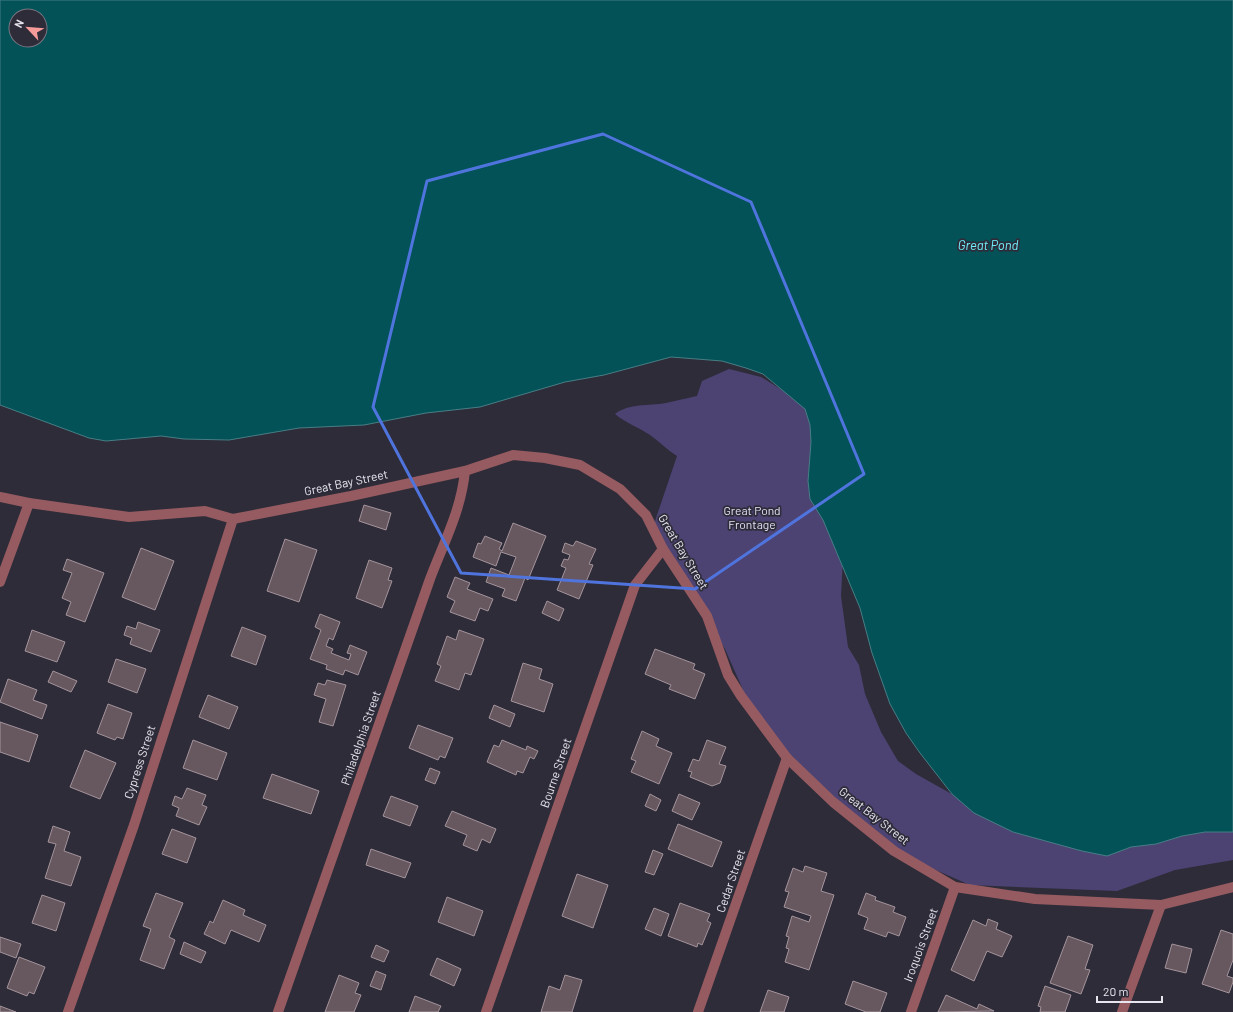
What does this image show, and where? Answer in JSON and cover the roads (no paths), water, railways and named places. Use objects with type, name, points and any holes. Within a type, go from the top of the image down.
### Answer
[{"type":"street","name":"Great Bay Street","points":[[0,497],[29,503],[129,517],[205,511],[233,519],[351,496],[465,471],[513,455],[545,458],[580,465],[620,489],[646,515],[663,549],[707,616],[728,675],[787,758],[833,802],[894,851],[955,887],[1034,899],[1160,906],[1233,887]]},
{"type":"street","name":"Philadelphia Street","points":[[278,1012],[428,586],[463,493],[465,471]]},
{"type":"street","points":[[0,582],[29,503]]},
{"type":"street","name":"Cypress Street","points":[[68,1012],[134,825],[233,519]]},
{"type":"street","name":"Bourne Street","points":[[486,1012],[635,585],[663,549]]},
{"type":"street","name":"Cedar Street","points":[[698,1012],[787,758]]},
{"type":"street","name":"Iroquois Street","points":[[910,1012],[955,887]]},
{"type":"street","points":[[1122,1012],[1160,906]]},
{"type":"water","name":"Great Pond","points":[[0,0],[1233,0],[1233,832],[1205,832],[1182,836],[1156,844],[1131,847],[1107,856],[1082,851],[1013,832],[974,813],[952,794],[906,733],[890,704],[872,653],[860,608],[823,520],[810,499],[808,481],[811,442],[810,425],[805,409],[763,374],[746,368],[722,361],[671,357],[604,375],[565,382],[480,407],[426,413],[364,425],[299,428],[229,440],[184,439],[161,436],[106,441],[89,438],[0,405]]},
{"type":"park label","name":"Great Pond Frontage","points":[[752,518]]}]
